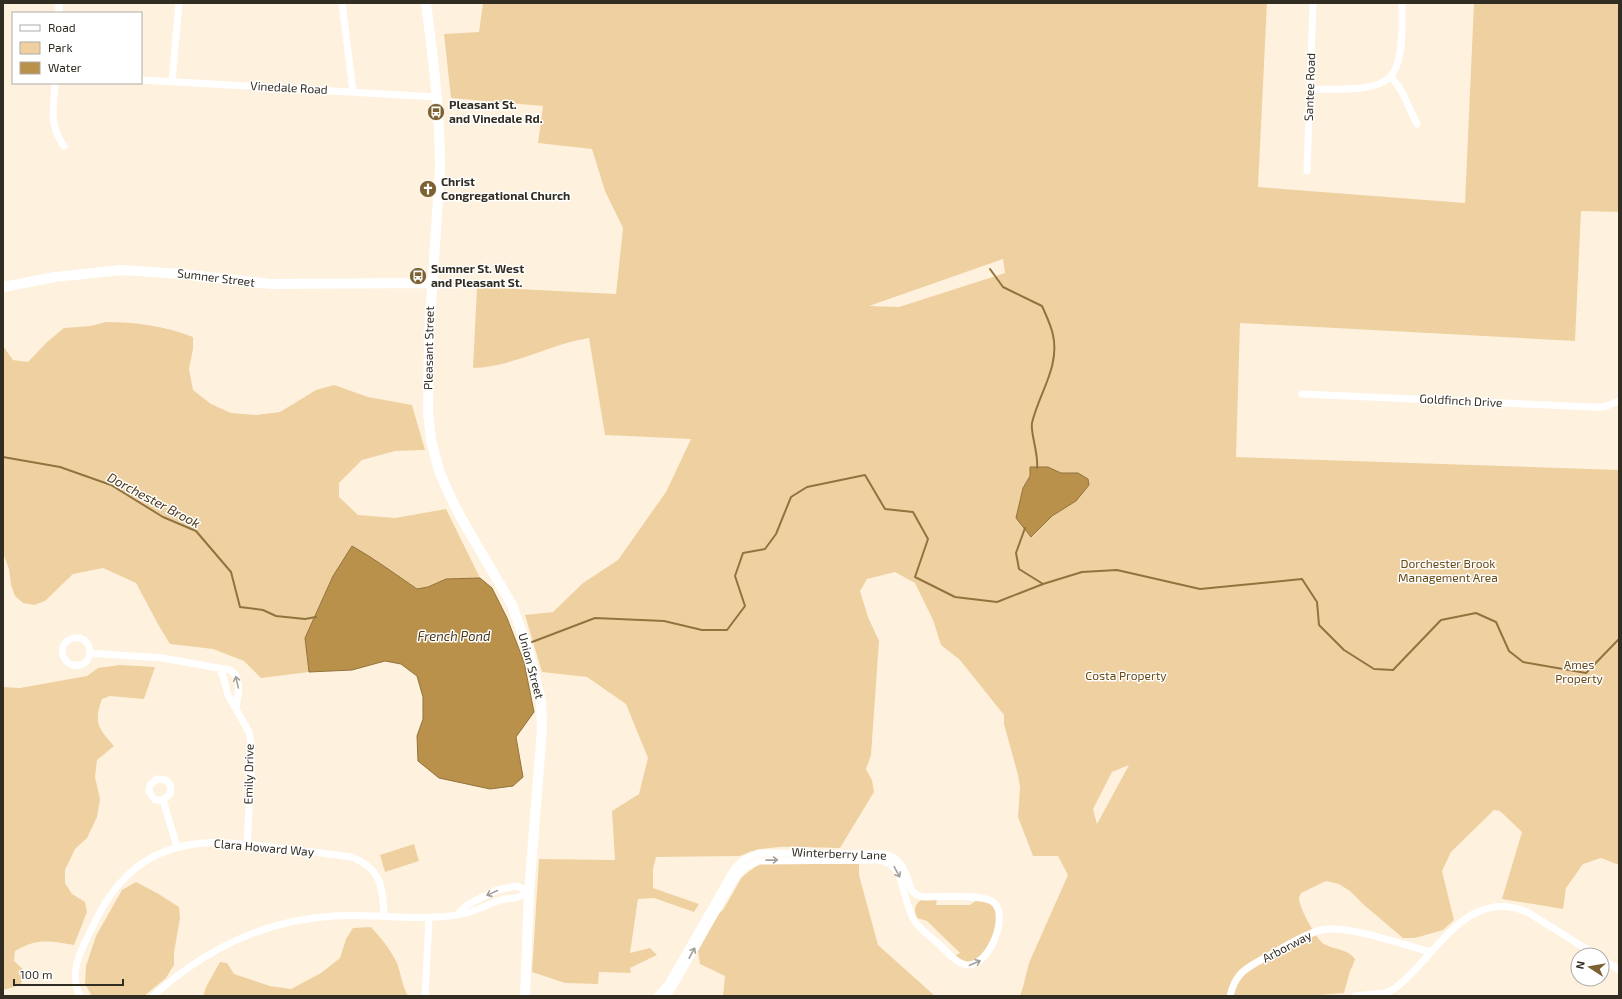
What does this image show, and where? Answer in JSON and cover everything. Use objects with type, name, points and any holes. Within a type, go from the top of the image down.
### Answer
[{"type":"main road","name":"Pleasant Street","points":[[426,3],[438,97],[440,168],[431,283],[428,377],[428,412],[430,430]]},
{"type":"main road","name":"Sumner Street","points":[[3,287],[55,277],[122,270],[181,274],[271,284],[431,283]]},
{"type":"main road","name":"Union Street","points":[[430,430],[434,453],[442,477],[460,516],[512,604],[529,652],[541,701],[542,730],[529,892],[525,996]]},
{"type":"street","points":[[172,82],[180,3]]},
{"type":"street","points":[[342,3],[353,92]]},
{"type":"street","name":"Santee Road","points":[[1307,171],[1313,3]]},
{"type":"street","points":[[1310,89],[1358,89],[1376,84],[1391,76],[1395,68],[1399,50],[1402,3]]},
{"type":"street","points":[[1391,76],[1402,92],[1417,124]]},
{"type":"street","name":"Vinedale Road","points":[[142,80],[438,97]]},
{"type":"street","points":[[55,84],[53,122],[57,136],[64,146]]},
{"type":"street","name":"Goldfinch Drive","points":[[1302,394],[1593,408],[1604,407],[1619,402]]},
{"type":"street","points":[[72,638],[78,638],[84,640],[88,644],[90,653],[87,661],[77,666],[66,662],[63,658],[62,652],[63,646],[67,641],[72,638]]},
{"type":"street","points":[[90,653],[162,658],[230,670],[236,676],[239,689],[236,708]]},
{"type":"street","name":"Emily Drive","points":[[219,669],[223,676],[228,695],[249,732],[251,744],[251,775],[247,845]]},
{"type":"street","points":[[163,800],[177,847]]},
{"type":"street","name":"Clara Howard Way","points":[[80,996],[76,984],[76,966],[95,920],[108,897],[118,883],[133,870],[150,859],[177,847],[204,843],[247,845],[333,854],[361,861],[372,870],[380,882],[384,895],[384,916]]},
{"type":"street","name":"Winterberry Lane","points":[[667,996],[670,986],[705,925],[734,869],[747,858],[763,853],[888,855],[896,859],[902,865],[912,891],[917,895],[982,898],[995,903],[1000,911],[1000,922],[986,954],[981,960],[973,965],[967,965],[959,962],[917,924],[897,871],[893,866],[885,862],[874,860],[764,860],[751,864],[736,876],[705,925]]},
{"type":"street","points":[[459,913],[467,905],[497,890],[517,886],[529,892]]},
{"type":"street","points":[[153,996],[189,966],[211,952],[243,936],[279,924],[308,918],[335,916],[429,918],[446,916],[471,912],[499,900],[516,898],[529,892]]},
{"type":"street","points":[[909,906],[917,895]]},
{"type":"street","points":[[1355,996],[1390,992],[1398,986],[1458,924],[1480,910],[1490,907],[1509,906],[1519,908],[1538,918],[1583,947]]},
{"type":"street","points":[[425,996],[429,918]]},
{"type":"street","name":"Arborway","points":[[1230,996],[1235,981],[1244,970],[1297,940],[1319,930],[1348,930],[1431,952]]},
{"type":"street","points":[[1610,964],[1619,970]]},
{"type":"street","name":"Winterberry Lane","points":[[657,996],[670,986]]},
{"type":"green space","points":[[483,3],[1267,3],[1258,187],[1465,203],[1474,3],[1619,3],[1619,212],[1581,211],[1575,341],[1240,323],[1236,457],[1619,470],[1619,865],[1601,858],[1583,864],[1566,888],[1563,909],[1502,899],[1522,832],[1500,811],[1494,810],[1451,852],[1442,871],[1454,920],[1443,930],[1415,938],[1403,938],[1350,891],[1339,884],[1326,881],[1301,893],[1299,898],[1302,909],[1313,930],[1321,941],[1328,946],[1349,953],[1355,959],[1344,993],[1307,996],[1020,996],[1029,963],[1068,875],[1058,856],[1033,856],[1018,817],[1020,787],[1004,724],[1004,715],[960,660],[941,645],[933,620],[915,583],[895,572],[867,579],[860,591],[868,617],[879,641],[871,755],[866,769],[872,780],[874,792],[840,848],[775,847],[762,849],[740,856],[656,857],[653,869],[653,888],[699,904],[694,912],[654,898],[638,899],[630,953],[650,948],[657,955],[630,968],[631,973],[599,972],[598,984],[565,983],[532,972],[539,859],[615,860],[612,811],[639,794],[648,758],[626,704],[587,677],[542,672],[525,615],[553,612],[583,583],[618,560],[666,492],[691,439],[605,435],[589,338],[560,345],[503,364],[473,368],[477,287],[616,294],[623,228],[605,191],[592,149],[538,143],[543,106],[451,98],[444,34],[479,32]],"holes":[[[1003,259],[1005,273],[899,307],[869,306]],[[1048,467],[1061,473],[1078,473],[1076,501],[1052,516],[1032,537],[1023,488],[1030,476]],[[1129,765],[1097,824],[1093,809],[1112,772]]]},
{"type":"green space","points":[[106,322],[150,325],[193,337],[193,349],[189,369],[193,390],[211,404],[231,413],[256,415],[280,412],[316,390],[334,385],[368,397],[412,405],[425,450],[395,451],[362,460],[339,483],[339,497],[358,515],[395,518],[446,509],[480,578],[446,579],[428,587],[417,589],[352,546],[333,576],[305,638],[309,672],[261,678],[244,661],[213,649],[170,644],[136,583],[103,568],[73,574],[45,601],[34,605],[23,603],[15,596],[11,585],[9,569],[3,553],[3,346],[13,360],[28,362],[47,342],[64,328],[91,326]]},
{"type":"green space","points":[[120,665],[155,667],[144,699],[110,696],[102,699],[99,707],[99,725],[101,730],[114,746],[97,760],[95,777],[100,799],[97,817],[87,838],[75,849],[65,870],[65,883],[72,894],[85,902],[87,912],[74,945],[57,942],[37,942],[15,951],[14,961],[24,970],[21,985],[3,990],[3,687],[20,688],[87,676],[98,668]]},
{"type":"green space","points":[[414,844],[419,861],[385,872],[380,855]]},
{"type":"green space","points":[[760,863],[859,864],[859,875],[878,945],[935,996],[723,996],[725,976],[700,964],[698,951],[718,914],[723,910],[742,877]]},
{"type":"green space","points":[[136,882],[179,907],[180,918],[174,953],[174,965],[166,978],[144,996],[92,996],[85,984],[86,966],[96,936],[122,890]]},
{"type":"green space","points":[[925,899],[937,899],[936,905],[970,905],[973,902],[982,900],[995,906],[999,919],[988,948],[977,961],[966,963],[955,957],[960,953],[927,921],[917,918],[915,912],[916,906],[919,902]]},
{"type":"green space","points":[[371,927],[386,944],[395,958],[408,996],[203,996],[206,987],[220,962],[227,963],[234,974],[270,986],[291,989],[321,973],[340,958],[346,939],[353,928]]},
{"type":"water","points":[[1030,467],[1048,467],[1061,473],[1078,473],[1088,479],[1089,485],[1076,501],[1052,516],[1031,537],[1016,518],[1023,488],[1030,476]]},
{"type":"water","name":"French Pond","points":[[352,546],[377,561],[417,589],[428,587],[446,579],[480,578],[492,588],[507,618],[524,662],[534,712],[516,737],[523,777],[513,786],[490,789],[439,778],[418,761],[417,736],[423,719],[423,697],[417,676],[401,664],[385,661],[352,670],[309,672],[305,638],[333,576]]},
{"type":"waterway","points":[[990,269],[1003,287],[1042,306],[1053,335],[1054,358],[1048,380],[1032,423],[1032,432],[1037,457],[1037,468]]},
{"type":"waterway","name":"Dorchester Brook","points":[[3,457],[60,467],[111,485],[163,517],[196,531],[231,572],[240,607],[263,610],[276,616],[305,619],[316,617]]},
{"type":"waterway","name":"Dorchester Brook","points":[[532,642],[595,618],[664,621],[702,630],[727,630],[745,606],[735,576],[743,553],[765,549],[776,534],[791,497],[807,487],[865,475],[885,509],[913,512],[928,539],[915,577],[955,597],[997,602],[1043,584],[1082,572],[1117,570],[1200,589],[1302,579],[1317,602],[1319,625],[1344,650],[1374,669],[1393,670],[1441,620],[1476,613],[1496,622],[1509,651],[1523,662],[1586,673],[1619,639]]},
{"type":"waterway","points":[[1025,528],[1016,553],[1019,569],[1043,584]]},
{"type":"place","name":"Pleasant St. and Vinedale Rd.","points":[[436,112]]},
{"type":"place","name":"Christ Congregational Church","points":[[428,189]]},
{"type":"place","name":"Sumner St. West and Pleasant St.","points":[[418,276]]},
{"type":"park label","name":"Dorchester Brook Management Area","points":[[1448,571]]},
{"type":"park label","name":"Ames Property","points":[[1579,672]]},
{"type":"park label","name":"Costa Property","points":[[1126,676]]}]
